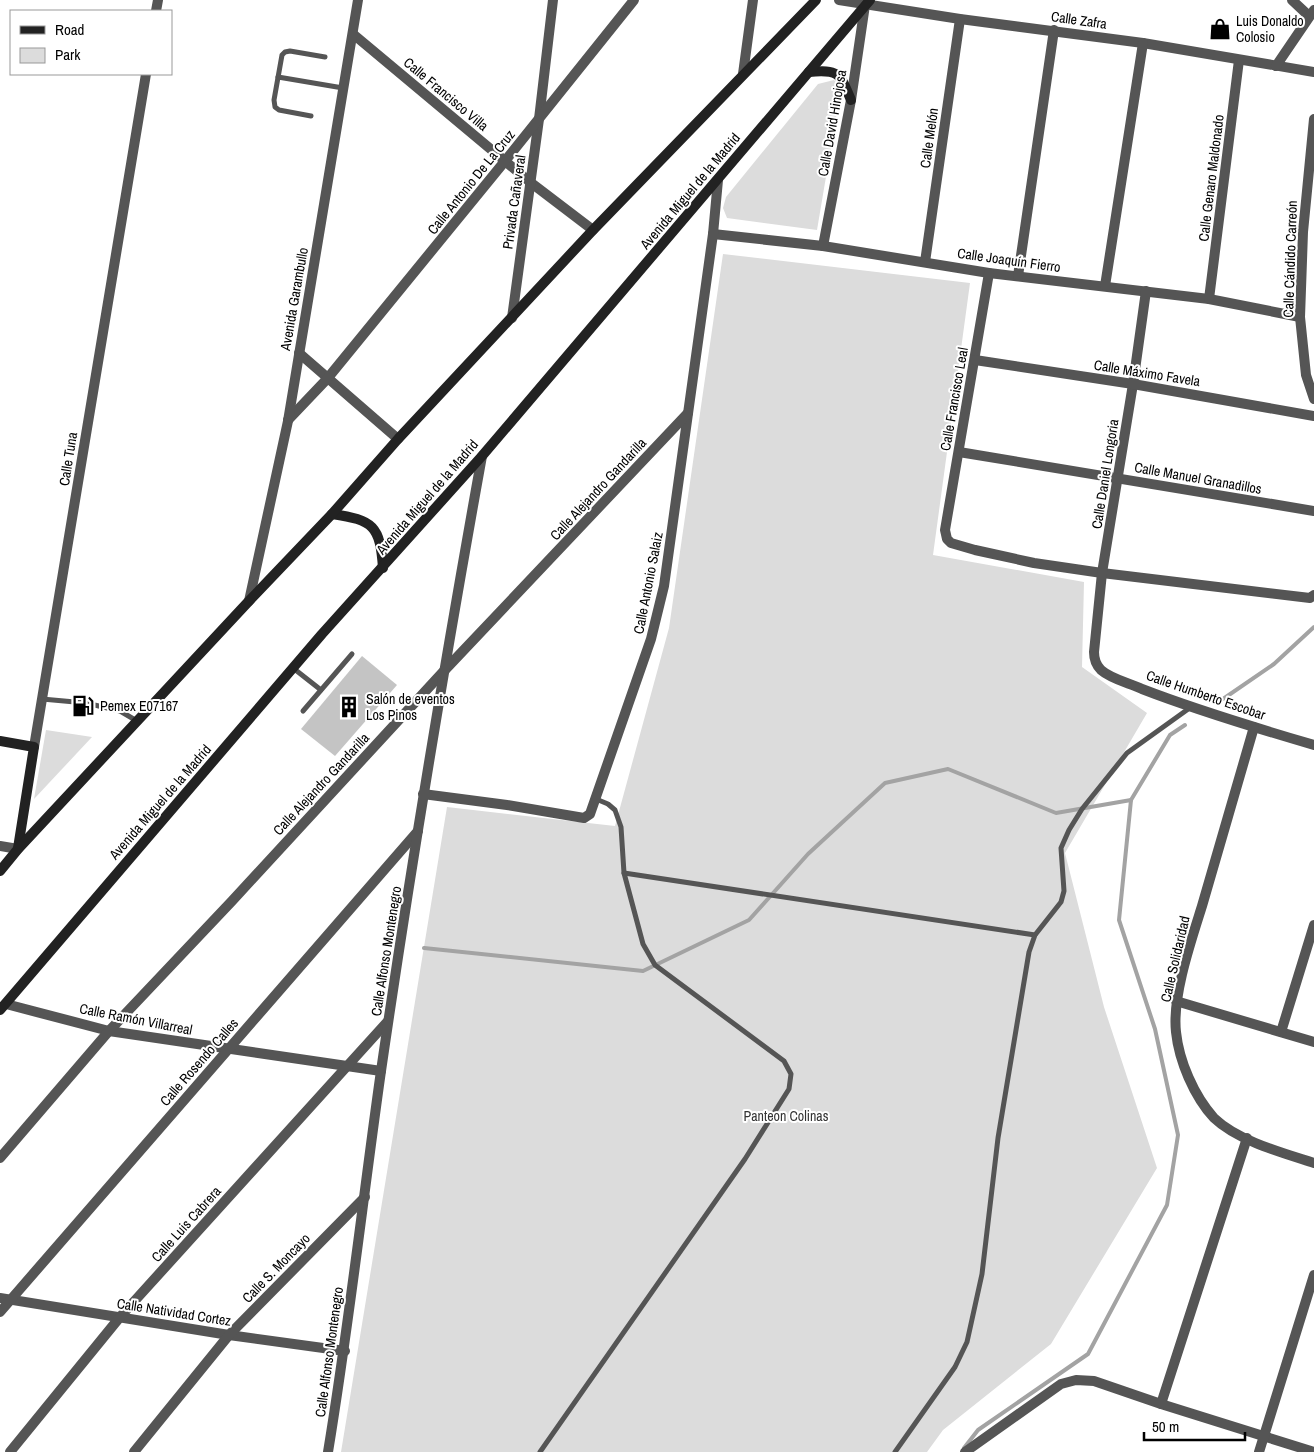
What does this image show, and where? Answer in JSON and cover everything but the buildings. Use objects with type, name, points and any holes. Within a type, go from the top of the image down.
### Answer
[{"type":"main road","points":[[0,871],[18,849],[332,514],[593,230],[742,74],[816,0]]},
{"type":"main road","name":"Avenida Miguel de la Madrid","points":[[3,1007],[293,668],[482,456],[867,2]]},
{"type":"main road","points":[[809,72],[825,70],[836,73],[843,80],[852,100]]},
{"type":"main road","points":[[332,514],[360,519],[375,531],[381,544],[383,568]]},
{"type":"main road","points":[[0,741],[34,747]]},
{"type":"main road","name":"Calle Tuna","points":[[18,849],[34,747]]},
{"type":"street","name":"Avenida Garambullo","points":[[249,601],[288,421],[358,0]]},
{"type":"street","name":"Privada Cañaveral","points":[[512,318],[553,0]]},
{"type":"street","name":"Calle Antonio De La Cruz","points":[[288,421],[327,379],[505,162],[634,0]]},
{"type":"street","points":[[742,74],[753,0]]},
{"type":"street","name":"Calle Zafra","points":[[839,0],[867,2],[960,19],[1143,43],[1314,72]]},
{"type":"street","points":[[1276,66],[1312,13],[1292,0]]},
{"type":"street","name":"Calle David Hinojosa","points":[[823,246],[852,100],[867,2]]},
{"type":"street","name":"Calle Melón","points":[[925,262],[960,19]]},
{"type":"street","points":[[1018,276],[1054,30]]},
{"type":"street","name":"Calle Francisco Villa","points":[[353,34],[505,162],[593,230]]},
{"type":"street","points":[[1104,286],[1143,43]]},
{"type":"street","name":"Calle Genaro Maldonado","points":[[1209,300],[1239,60]]},
{"type":"street","name":"Calle Tuna","points":[[34,747],[146,75]]},
{"type":"street","name":"Calle Cándido Carreón","points":[[1314,119],[1303,232],[1300,317],[1306,375],[1314,399]]},
{"type":"street","name":"Calle Antonio Salaiz","points":[[423,794],[507,805],[584,818],[590,814],[640,672],[658,614],[669,556],[713,234],[718,180]]},
{"type":"street","name":"Calle Joaquín Fierro","points":[[713,234],[823,246],[990,273],[1146,291],[1209,300],[1300,317]]},
{"type":"street","name":"Calle Francisco Leal","points":[[990,273],[945,530],[947,539],[951,543],[974,550],[1034,563],[1102,573]]},
{"type":"street","name":"Calle Daniel Longoria","points":[[1095,661],[1094,652],[1102,573],[1134,384],[1146,291]]},
{"type":"street","points":[[299,353],[398,440]]},
{"type":"street","name":"Calle Máximo Favela","points":[[975,360],[1134,384],[1314,416]]},
{"type":"street","name":"Calle Alejandro Gandarilla","points":[[0,1158],[109,1031],[232,901],[443,672],[688,413]]},
{"type":"street","name":"Calle Manuel Granadillos","points":[[959,452],[1314,512]]},
{"type":"street","name":"Calle Alfonso Montenegro","points":[[328,1452],[345,1351],[381,1071],[423,794],[482,456]]},
{"type":"street","points":[[1102,573],[1310,598],[1314,595]]},
{"type":"street","name":"Calle Humberto Escobar","points":[[1095,661],[1099,668],[1109,675],[1191,707],[1314,745]]},
{"type":"street","name":"Calle Solidaridad","points":[[1254,727],[1176,1001],[1176,1032],[1183,1062],[1196,1091],[1216,1119],[1232,1131],[1247,1138],[1314,1163]]},
{"type":"street","name":"Calle Rosendo Calles","points":[[0,1312],[419,830]]},
{"type":"street","points":[[0,846],[18,849]]},
{"type":"street","points":[[1281,1032],[1314,925]]},
{"type":"street","points":[[1176,1001],[1314,1042]]},
{"type":"street","name":"Calle Ramón Villarreal","points":[[3,1007],[109,1031],[381,1071]]},
{"type":"street","name":"Calle Luis Cabrera","points":[[10,1452],[120,1317],[389,1020]]},
{"type":"street","points":[[1161,1404],[1247,1138]]},
{"type":"street","name":"Calle S. Moncayo","points":[[134,1452],[229,1335],[365,1197]]},
{"type":"street","points":[[1259,1452],[1314,1275]]},
{"type":"street","name":"Calle Natividad Cortez","points":[[0,1298],[229,1335],[345,1351]]},
{"type":"street","points":[[965,1452],[1061,1384],[1076,1380],[1094,1381],[1314,1452]]},
{"type":"lane","points":[[311,116],[279,110],[275,107],[274,100],[282,55],[285,52],[325,57]]},
{"type":"lane","points":[[278,77],[344,88]]},
{"type":"lane","points":[[304,711],[352,654]]},
{"type":"lane","points":[[293,668],[321,690]]},
{"type":"lane","points":[[42,699],[86,703],[120,711],[138,721]]},
{"type":"lane","points":[[896,1452],[955,1367],[967,1342],[982,1274],[998,1138],[1022,988],[1029,952],[1036,935],[1061,902],[1064,891],[1061,848],[1082,808],[1127,754],[1191,707]]},
{"type":"lane","points":[[540,1452],[745,1159],[789,1089],[791,1074],[784,1061],[655,965],[642,944],[624,873],[621,827],[615,810],[608,804],[596,799]]},
{"type":"lane","points":[[624,873],[1036,935]]},
{"type":"green space","points":[[834,80],[841,88],[817,230],[727,218],[723,208],[726,197],[818,84]]},
{"type":"green space","name":"Panteon Colinas","points":[[723,254],[970,283],[933,555],[1084,582],[1082,667],[1147,713],[1065,853],[1104,1007],[1157,1168],[1051,1344],[943,1430],[927,1452],[341,1452],[447,807],[615,826],[669,628]]},
{"type":"green space","points":[[46,730],[92,737],[34,799]]},
{"type":"waterway","points":[[1223,699],[1274,664],[1314,627]]},
{"type":"waterway","points":[[964,1448],[978,1430],[1088,1354],[1167,1205],[1178,1135],[1155,1029],[1119,920],[1131,800],[1170,735],[1185,725]]},
{"type":"waterway","points":[[424,948],[643,971],[749,920],[808,854],[885,783],[948,769],[1056,813],[1131,800]]},
{"type":"place","name":"Luis Donaldo Colosio","points":[[1220,29]]},
{"type":"place","name":"Pemex E07167","points":[[83,706]]},
{"type":"place","name":"Salón de eventos Los Pinos","points":[[349,707]]}]
